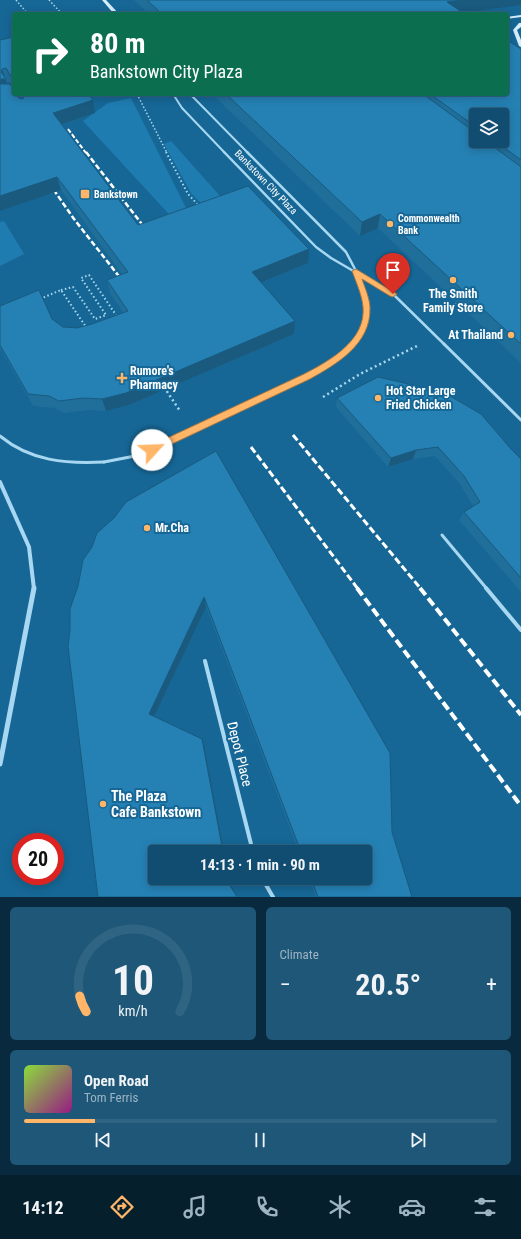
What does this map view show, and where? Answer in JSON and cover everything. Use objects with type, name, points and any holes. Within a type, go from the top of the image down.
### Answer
[{"type":"street","points":[[104,0],[116,12]]},
{"type":"street","points":[[509,18],[521,16]]},
{"type":"street","points":[[521,24],[514,30],[521,46]]},
{"type":"street","points":[[514,44],[521,46]]},
{"type":"street","points":[[0,482],[29,547],[33,570],[34,594],[0,764]]},
{"type":"lane","name":"Bankstown City Plaza","points":[[174,96],[182,108],[316,247],[331,258],[356,271],[400,301],[521,420]]},
{"type":"lane","name":"Bankstown City Plaza","points":[[0,436],[16,448],[47,460],[68,463],[104,462],[128,458],[152,450],[329,365],[358,338],[365,323],[367,307],[356,271],[346,252],[192,96]]},
{"type":"lane","points":[[442,535],[521,630]]},
{"type":"lane","name":"Depot Place","points":[[205,661],[251,845]]},
{"type":"lane","points":[[266,885],[273,897]]},
{"type":"path","points":[[16,0],[26,12]]},
{"type":"path","points":[[49,0],[60,12]]},
{"type":"path","points":[[138,96],[188,194],[203,211]]},
{"type":"path","points":[[36,300],[73,287],[95,319],[106,315],[81,278],[89,275],[120,322]]},
{"type":"path","points":[[61,290],[84,328],[91,325]]},
{"type":"path","points":[[435,314],[458,303]]},
{"type":"path","points":[[110,318],[124,313]]},
{"type":"path","points":[[323,397],[360,374],[423,343]]},
{"type":"path","points":[[163,386],[180,411]]},
{"type":"shaded area","points":[[131,98],[192,220],[179,225],[83,121],[108,103]]},
{"type":"shaded area","points":[[171,141],[236,214],[218,221],[191,193],[164,144]]},
{"type":"shaded area","points":[[4,221],[24,254],[0,266],[0,222]]},
{"type":"building","points":[[147,0],[463,0],[447,2],[462,12],[160,12]]},
{"type":"building","points":[[12,37],[12,78],[6,68],[2,69],[1,72],[6,79],[0,79],[0,40]]},
{"type":"building","points":[[509,41],[521,49],[521,160],[505,148],[509,148],[509,108],[469,108],[469,122],[433,96],[509,96]]},
{"type":"building","points":[[0,84],[10,84],[12,88],[12,96],[18,96],[23,99],[24,96],[90,96],[93,100],[53,113],[138,225],[248,186],[309,249],[252,272],[295,321],[126,393],[102,399],[83,398],[59,401],[49,396],[28,394],[0,345],[0,306],[39,290],[52,319],[63,327],[77,328],[128,311],[107,280],[128,272],[57,177],[0,196]]},
{"type":"building","points":[[228,96],[426,96],[469,128],[469,148],[495,148],[521,167],[521,344],[380,214],[362,222]]},
{"type":"building","points":[[378,377],[443,392],[481,414],[521,459],[521,578],[464,512],[480,502],[464,476],[438,447],[416,450],[391,458],[337,398]]},
{"type":"building","points":[[216,451],[390,753],[392,832],[412,897],[318,897],[314,885],[372,885],[372,845],[298,845],[204,597],[149,714],[202,739],[222,845],[148,845],[148,885],[230,885],[237,897],[98,897],[68,646],[70,609],[78,586],[83,560],[92,547],[97,533],[114,518],[126,502]]},
{"type":"railway","points":[[68,129],[86,153]]},
{"type":"railway","points":[[86,152],[148,232]]},
{"type":"railway","points":[[49,183],[74,219],[125,284]]},
{"type":"railway","points":[[293,435],[421,589]]},
{"type":"railway","points":[[251,447],[358,589]]},
{"type":"railway","points":[[357,588],[521,806]]},
{"type":"railway","points":[[420,588],[521,715]]},
{"type":"place","name":"Bankstown","points":[[85,194]]},
{"type":"place","name":"Commonwealth Bank","points":[[390,224]]},
{"type":"place","name":"The Smith Family Store","points":[[453,280]]},
{"type":"place","name":"At Thailand","points":[[511,335]]},
{"type":"place","name":"Rumore's Pharmacy","points":[[122,378]]},
{"type":"place","name":"Hot Star Large Fried Chicken","points":[[378,398]]},
{"type":"place","name":"Mr.Cha","points":[[147,528]]},
{"type":"place","name":"The Plaza Cafe Bankstown","points":[[103,804]]},
{"type":"route","points":[[152,450],[307,377],[329,365],[346,351],[358,338],[365,323],[367,307],[356,271],[393,294]]}]
